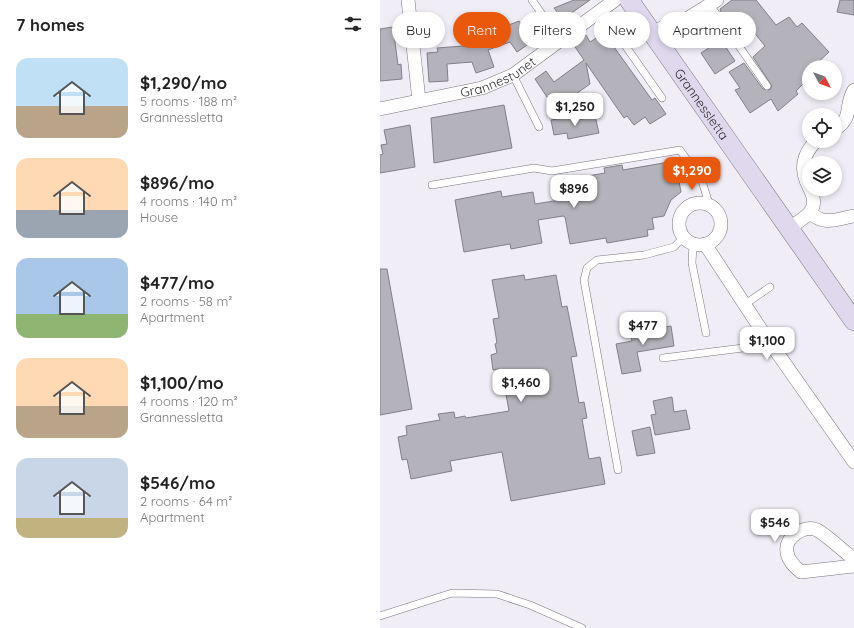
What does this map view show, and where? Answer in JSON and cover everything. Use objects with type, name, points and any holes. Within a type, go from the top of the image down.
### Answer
[{"type":"main road","name":"Grannessletta","points":[[629,0],[854,321]]},
{"type":"street","points":[[408,0],[419,100]]},
{"type":"street","name":"Grannestunet","points":[[586,22],[615,0]]},
{"type":"street","points":[[653,34],[668,24],[685,20],[713,2]]},
{"type":"street","name":"Grannestunet","points":[[380,109],[482,88],[513,75],[550,48]]},
{"type":"street","points":[[842,124],[848,117],[854,90]]},
{"type":"street","points":[[789,228],[810,213],[815,202],[813,196]]},
{"type":"street","points":[[694,242],[714,240],[720,231],[721,221],[717,211],[709,204],[698,202],[687,207],[680,216],[678,227],[694,242],[744,305],[854,462]]},
{"type":"street","points":[[810,213],[823,221],[854,216]]},
{"type":"street","points":[[854,559],[816,530],[805,530],[795,534],[788,542],[787,552],[791,563],[801,572],[854,566]]},
{"type":"lane","points":[[532,0],[540,12]]},
{"type":"lane","points":[[713,2],[767,86]]},
{"type":"lane","points":[[601,11],[662,98]]},
{"type":"lane","points":[[513,75],[539,127]]},
{"type":"lane","points":[[432,185],[534,168],[552,171],[680,150],[702,181],[709,204]]},
{"type":"lane","points":[[618,470],[584,280],[587,268],[598,260],[644,255],[694,242],[692,263],[706,333]]},
{"type":"lane","points":[[744,305],[770,287]]},
{"type":"lane","points":[[663,358],[743,348],[764,334]]},
{"type":"lane","points":[[380,616],[452,592],[497,594],[530,605],[582,628]]},
{"type":"building","points":[[574,0],[590,0],[573,12],[557,12],[554,8]]},
{"type":"building","points":[[732,0],[756,0],[776,25],[789,17],[797,27],[802,23],[829,52],[820,60],[802,60],[802,85],[796,91],[798,94],[778,111],[771,99],[750,113],[735,90],[740,88],[729,72],[744,63],[763,89],[770,90],[772,86],[753,57],[765,46],[756,35],[756,12],[721,12],[720,9]]},
{"type":"building","points":[[840,0],[854,0],[854,15],[837,12]]},
{"type":"building","points":[[519,21],[519,48],[523,48],[517,52],[511,43],[511,24]]},
{"type":"building","points":[[392,27],[392,48],[396,48],[398,65],[401,64],[402,79],[380,81],[380,29]]},
{"type":"building","points":[[586,35],[590,42],[594,39],[594,48],[615,48],[652,100],[655,98],[666,114],[650,124],[645,117],[634,125],[627,116],[624,118],[586,63],[590,84],[555,109],[535,79],[546,71],[554,82],[584,60],[576,48],[586,48]]},
{"type":"building","points":[[437,48],[494,48],[488,50],[494,67],[476,73],[472,62],[447,64],[448,81],[429,82],[427,53],[438,52]]},
{"type":"building","points":[[709,48],[726,48],[735,61],[715,74],[701,53]]},
{"type":"building","points":[[504,105],[512,148],[434,163],[431,118]]},
{"type":"building","points":[[577,116],[578,120],[595,116],[599,133],[568,139],[567,133],[554,135],[551,120]]},
{"type":"building","points":[[410,125],[415,167],[380,173],[380,155],[383,154],[381,145],[387,144],[384,130]]},
{"type":"building","points":[[675,161],[681,192],[671,200],[664,216],[652,218],[654,229],[647,230],[648,236],[607,243],[606,238],[570,244],[565,217],[563,216],[538,220],[542,243],[511,249],[510,244],[464,252],[455,200],[501,191],[502,197],[533,192],[535,204],[560,200],[559,194],[572,192],[570,179],[605,173],[604,168],[622,165],[623,170]]},
{"type":"building","points":[[380,269],[387,269],[412,409],[380,415]]},
{"type":"building","points":[[524,275],[525,280],[556,275],[562,307],[567,306],[577,356],[571,357],[579,403],[584,402],[587,418],[582,419],[589,459],[600,457],[605,484],[511,501],[502,452],[450,461],[452,471],[411,479],[407,459],[402,460],[398,437],[407,435],[406,426],[440,420],[438,414],[454,412],[455,418],[465,416],[466,418],[509,411],[503,378],[501,379],[499,369],[493,370],[491,355],[497,353],[493,319],[499,318],[492,280]]},
{"type":"building","points":[[651,325],[652,329],[671,326],[674,346],[637,352],[641,371],[622,374],[616,344],[632,341],[630,329]]},
{"type":"building","points":[[672,397],[674,412],[686,410],[690,429],[655,435],[651,415],[656,414],[653,401]]},
{"type":"building","points":[[650,427],[655,453],[637,456],[632,431]]}]
